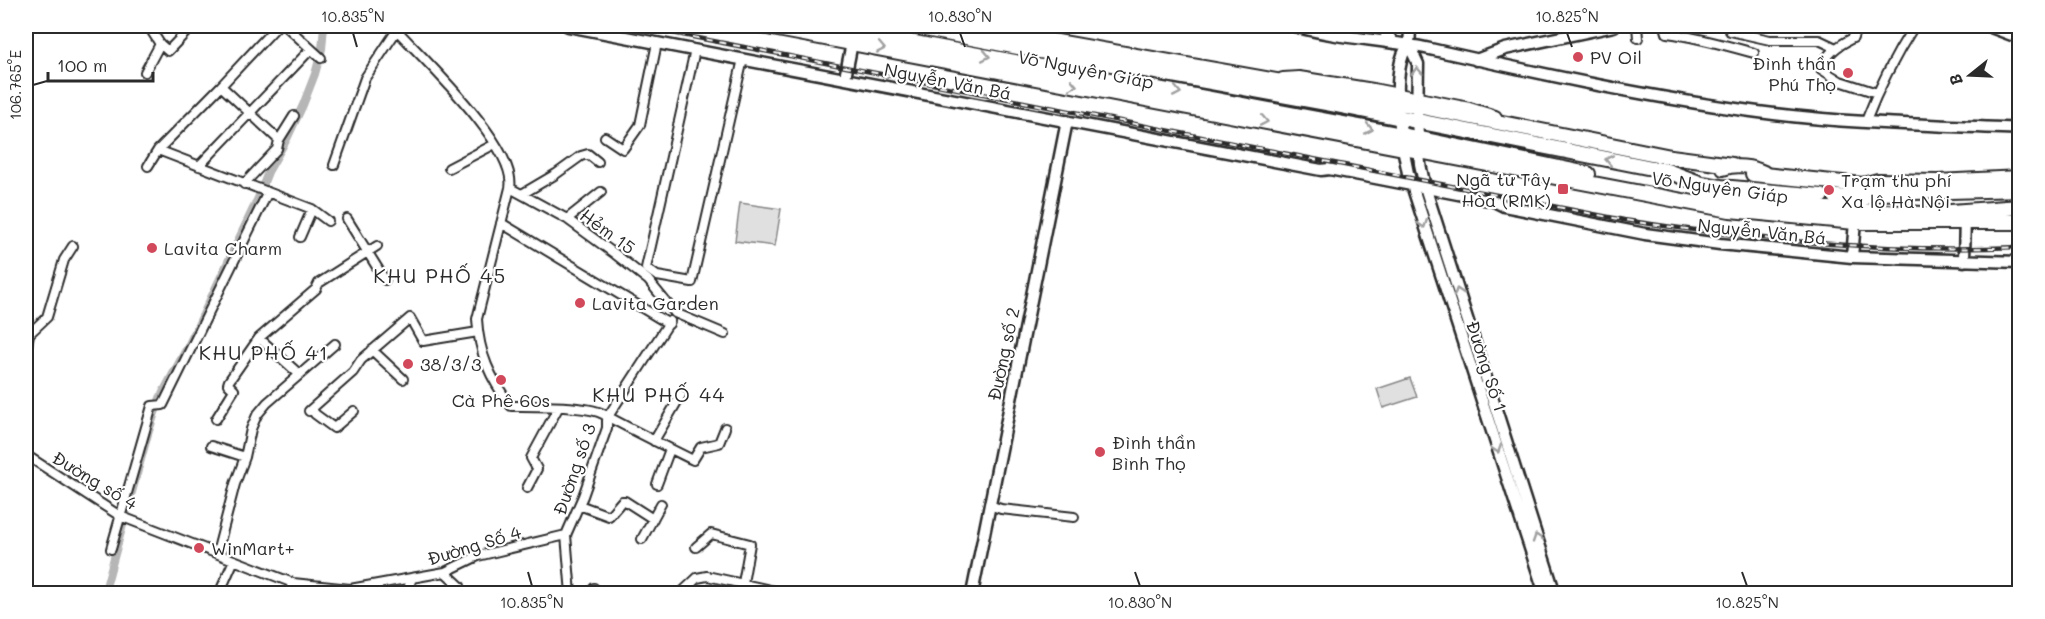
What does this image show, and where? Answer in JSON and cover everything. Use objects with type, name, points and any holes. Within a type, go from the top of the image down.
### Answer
[{"type":"highway","name":"Võ Nguyên Giáp","points":[[762,26],[853,37],[1402,141],[1730,210],[1855,222],[1907,224],[2019,207]]},
{"type":"highway","name":"Võ Nguyên Giáp","points":[[825,26],[853,37]]},
{"type":"highway","name":"Võ Nguyên Giáp","points":[[909,26],[1383,114],[1399,105]]},
{"type":"highway","name":"Võ Nguyên Giáp","points":[[967,26],[1399,105],[1417,103],[1730,169]]},
{"type":"highway","points":[[1331,91],[1351,108]]},
{"type":"highway","name":"Võ Nguyên Giáp","points":[[1399,105],[1417,121],[1667,171],[1702,184],[1821,196]]},
{"type":"highway","name":"Võ Nguyên Giáp","points":[[1419,145],[1728,200],[1809,208],[1965,217],[1991,223],[2019,222]]},
{"type":"highway","points":[[1667,171],[1730,169]]},
{"type":"highway","name":"Võ Nguyên Giáp","points":[[1753,174],[1863,185],[1878,181],[1937,182],[2019,178]]},
{"type":"highway","points":[[1863,185],[1879,194]]},
{"type":"highway","points":[[1836,197],[1862,198],[1879,194],[2019,189]]},
{"type":"highway","points":[[1907,224],[1923,214]]},
{"type":"main road","name":"Nguyễn Văn Bá","points":[[568,26],[1321,170],[1329,169],[1493,208],[1504,206],[1669,238],[1852,257],[2019,262]]},
{"type":"main road","points":[[1295,26],[1313,31],[1409,45],[1609,86],[1751,111],[1797,117],[2019,129]]},
{"type":"main road","points":[[1380,26],[1394,43]]},
{"type":"main road","points":[[1409,26],[1409,45]]},
{"type":"main road","points":[[1476,60],[1504,49],[1614,26]]},
{"type":"main road","points":[[1988,26],[2019,38]]},
{"type":"main road","points":[[845,78],[853,37]]},
{"type":"main road","name":"Đường Số 1","points":[[1409,45],[1418,64],[1417,121],[1426,191],[1555,594]]},
{"type":"main road","name":"Đường Số 1","points":[[1409,45],[1401,60],[1399,105],[1402,141],[1412,188],[1545,594]]},
{"type":"main road","name":"Võ Nguyên Giáp","points":[[1276,81],[1299,78],[1399,105]]},
{"type":"main road","name":"Đường số 2","points":[[972,594],[1067,121]]},
{"type":"main road","name":"Võ Nguyên Giáp","points":[[1730,169],[1757,169],[1770,176]]},
{"type":"main road","points":[[1964,261],[1965,217]]},
{"type":"main road","points":[[1852,257],[1855,222]]},
{"type":"street","points":[[156,26],[151,30],[160,44],[168,51],[192,26]]},
{"type":"street","points":[[148,166],[158,150],[277,26]]},
{"type":"street","points":[[286,26],[321,58]]},
{"type":"street","points":[[1637,26],[1638,38]]},
{"type":"street","points":[[1665,26],[1667,33],[1703,39],[1719,45],[1754,52]]},
{"type":"street","points":[[1728,26],[1730,31],[1770,40],[1814,39],[1836,48]]},
{"type":"street","points":[[1856,26],[1852,38],[1836,48],[1821,69],[1840,81],[1877,93]]},
{"type":"street","points":[[1866,121],[1894,57],[1914,26]]},
{"type":"street","points":[[334,165],[364,78],[395,28]]},
{"type":"street","name":"Đường số 3","points":[[395,28],[481,124],[508,168],[510,188],[477,319],[478,340],[494,383],[511,406],[583,409],[603,414],[607,418],[607,428],[566,535],[571,594]]},
{"type":"street","points":[[605,137],[623,149],[640,125],[657,43]]},
{"type":"street","points":[[145,72],[160,44]]},
{"type":"street","points":[[199,166],[310,50]]},
{"type":"street","points":[[695,50],[646,268],[657,276],[692,282],[743,59]]},
{"type":"street","points":[[221,86],[279,140]]},
{"type":"street","points":[[244,184],[277,149],[279,140],[294,116]]},
{"type":"street","points":[[449,168],[495,144]]},
{"type":"street","points":[[158,150],[312,209],[328,221]]},
{"type":"street","points":[[522,194],[581,156],[588,154],[598,162]]},
{"type":"street","name":"Hẻm 15","points":[[510,188],[567,219],[615,254],[648,280],[675,313]]},
{"type":"street","points":[[111,549],[152,406],[163,405],[268,192]]},
{"type":"street","points":[[567,219],[601,192]]},
{"type":"street","points":[[300,237],[312,209]]},
{"type":"street","points":[[347,219],[384,280]]},
{"type":"street","points":[[501,223],[669,324]]},
{"type":"street","points":[[26,352],[29,334],[47,317],[64,260],[73,246]]},
{"type":"street","points":[[216,419],[234,390],[228,384],[229,381],[259,338],[316,289],[319,283],[377,246]]},
{"type":"street","points":[[725,334],[675,313],[607,418],[693,460],[701,447],[719,443],[725,428]]},
{"type":"street","points":[[354,411],[334,428],[311,410],[353,372],[361,360],[410,318],[423,341],[478,332]]},
{"type":"street","points":[[259,338],[299,374]]},
{"type":"street","points":[[217,553],[251,429],[257,415],[267,403],[335,344]]},
{"type":"street","points":[[372,350],[403,379]]},
{"type":"street","points":[[654,441],[681,395]]},
{"type":"street","points":[[527,488],[537,469],[531,458],[558,408]]},
{"type":"street","points":[[211,446],[245,457]]},
{"type":"street","points":[[657,484],[670,449]]},
{"type":"street","name":"Đường số 4","points":[[26,455],[120,516],[217,553]]},
{"type":"street","points":[[579,505],[609,516],[622,501],[653,519]]},
{"type":"street","points":[[642,539],[661,504]]},
{"type":"street","points":[[989,505],[1001,509],[1074,517]]},
{"type":"street","points":[[696,547],[711,534],[750,544],[741,594]]},
{"type":"street","name":"Đường Số 4","points":[[217,553],[293,583],[350,589],[445,572],[478,556],[566,535]]},
{"type":"street","points":[[219,594],[234,560]]},
{"type":"street","points":[[445,572],[460,586],[458,594]]},
{"type":"street","points":[[682,592],[697,578],[707,576],[743,582],[789,594]]},
{"type":"street","points":[[406,594],[412,578]]},
{"type":"street","points":[[288,594],[293,583]]},
{"type":"shaded area","points":[[740,203],[781,209],[775,246],[735,241]]},
{"type":"shaded area","points":[[1410,378],[1417,397],[1383,408],[1377,389]]},
{"type":"waterway","points":[[104,594],[160,398],[189,344],[268,172],[303,105],[322,49],[324,26]]},
{"type":"railway","points":[[637,26],[1624,220],[1722,234],[1821,243],[1920,248],[2020,247]]},
{"type":"place","name":"PV Oil","points":[[1578,57]]},
{"type":"place","name":"Đình thần Phú Thọ","points":[[1848,73]]},
{"type":"place","name":"Ngã tư Tây Hòa (RMK)","points":[[1563,189]]},
{"type":"place","name":"Trạm thu phí Xa lộ Hà Nội","points":[[1829,190]]},
{"type":"place","name":"Lavita Charm","points":[[152,248]]},
{"type":"place","name":"Lavita Garden","points":[[580,303]]},
{"type":"place","name":"38/3/3","points":[[408,364]]},
{"type":"place","name":"Cà Phê 60s","points":[[501,380]]},
{"type":"place","name":"Đình thần Bình Thọ","points":[[1100,452]]},
{"type":"place","name":"WinMart+","points":[[199,548]]},
{"type":"district","name":"KHU PHỐ 45","points":[[440,275]]},
{"type":"district","name":"KHU PHỐ 41","points":[[264,352]]},
{"type":"district","name":"KHU PHỐ 44","points":[[659,394]]}]
